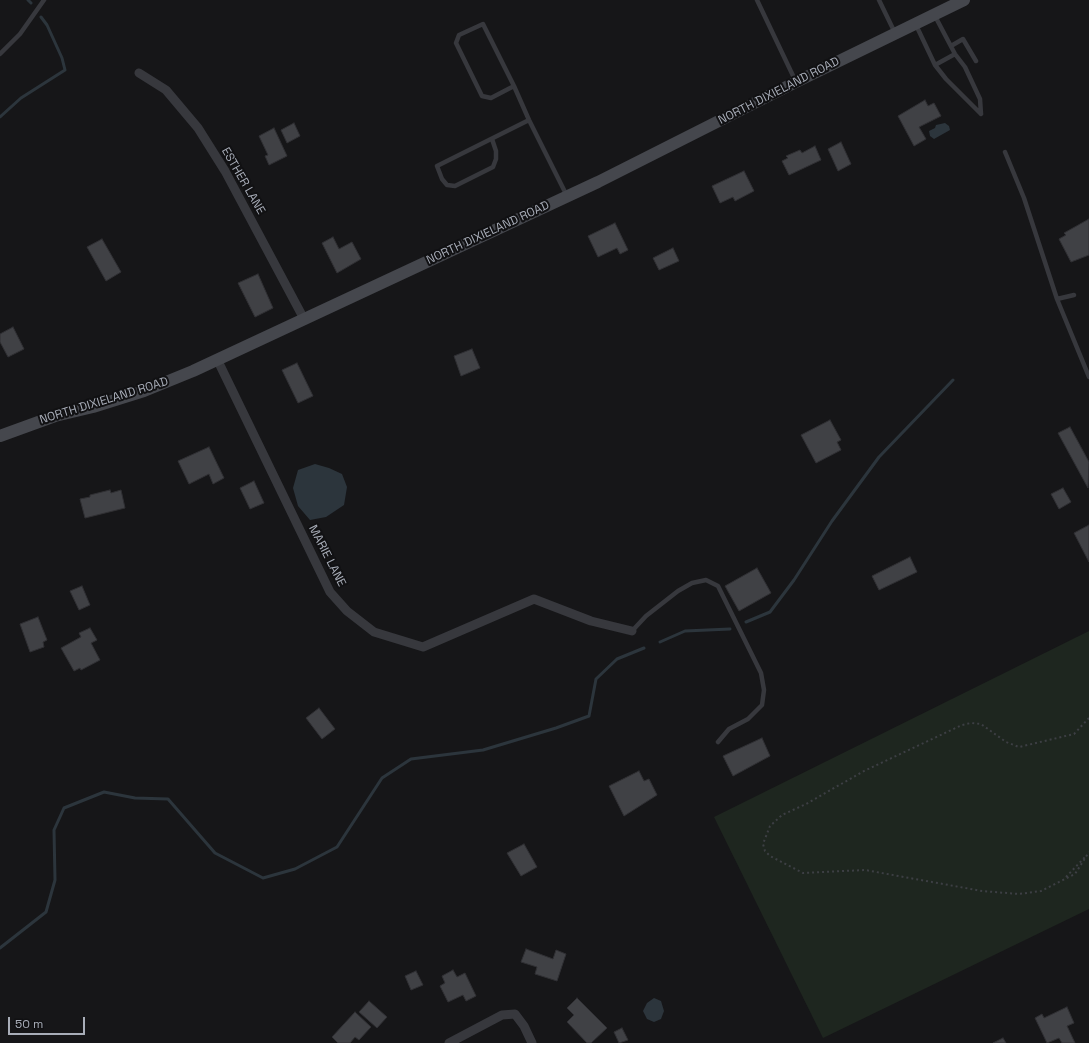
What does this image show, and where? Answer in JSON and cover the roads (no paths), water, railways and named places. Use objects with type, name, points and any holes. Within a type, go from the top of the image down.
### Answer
[{"type":"street","name":"NORTH DIXIELAND ROAD","points":[[0,436],[48,418],[93,407],[144,391],[193,371],[568,196],[964,0]]},
{"type":"street","name":"ESTHER LANE","points":[[140,73],[166,90],[198,128],[225,171],[304,318]]},
{"type":"street","name":"MARIE LANE","points":[[217,359],[330,592],[346,611],[374,632],[423,646],[534,599],[591,621],[632,631]]},
{"type":"street","points":[[449,1043],[502,1015],[514,1014],[524,1026],[532,1043]]},
{"type":"lane","points":[[0,54],[20,34],[44,0]]},
{"type":"lane","points":[[757,0],[796,82]]},
{"type":"lane","points":[[879,0],[895,33]]},
{"type":"lane","points":[[916,23],[935,64],[946,80],[981,114],[980,99],[965,67],[955,54],[934,14]]},
{"type":"lane","points":[[514,86],[491,98],[482,96],[456,43],[459,35],[483,24],[514,86],[529,120],[568,196]]},
{"type":"lane","points":[[951,46],[963,39],[976,61]]},
{"type":"lane","points":[[935,64],[955,54]]},
{"type":"lane","points":[[492,139],[496,151],[496,159],[493,167],[455,186],[447,185],[442,179],[437,166],[529,120]]},
{"type":"lane","points":[[1005,152],[1024,198],[1057,299],[1089,378]]},
{"type":"lane","points":[[1057,299],[1074,295]]},
{"type":"lane","points":[[632,631],[646,616],[678,591],[692,583],[706,580],[718,586],[761,673],[764,690],[762,705],[748,719],[729,729],[718,742]]},
{"type":"waterway","points":[[28,0],[31,3]]},
{"type":"waterway","points":[[0,117],[21,98],[65,70],[62,58],[47,25],[41,17]]},
{"type":"waterway","points":[[746,622],[770,612],[794,580],[832,521],[879,457],[953,380]]},
{"type":"waterway","points":[[660,642],[685,631],[730,629]]},
{"type":"waterway","points":[[0,948],[46,912],[55,880],[54,830],[64,808],[104,792],[135,798],[168,799],[215,853],[263,878],[295,869],[337,847],[382,778],[411,759],[483,750],[556,728],[589,716],[596,679],[617,659],[644,648]]}]
